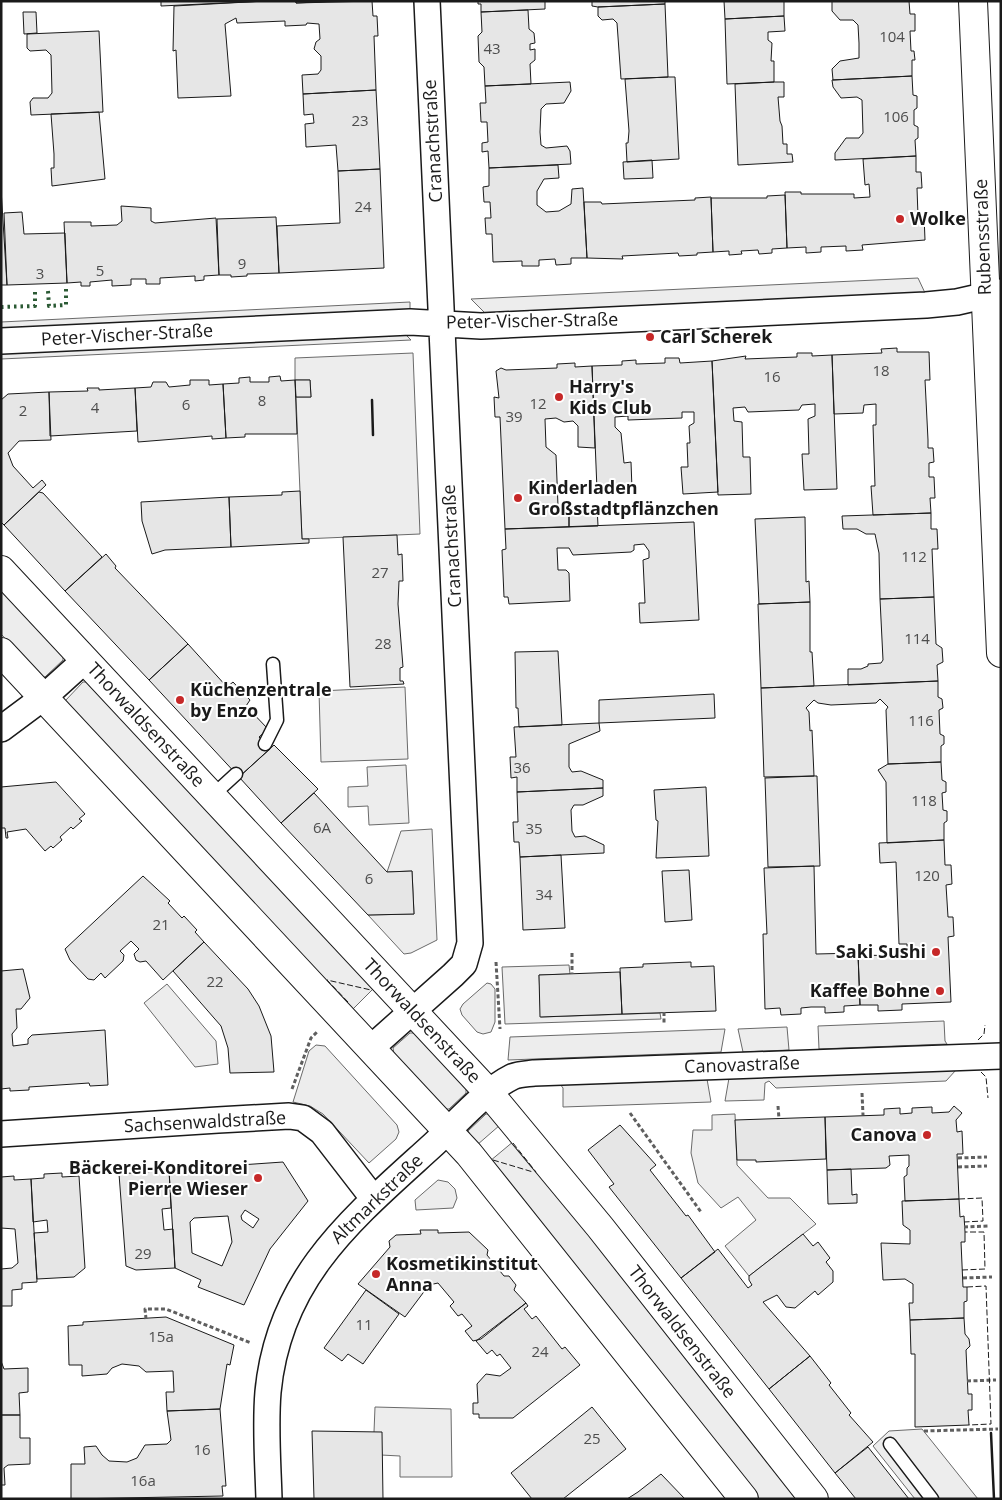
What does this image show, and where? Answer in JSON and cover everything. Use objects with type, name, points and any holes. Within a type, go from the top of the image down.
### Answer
[{"type":"main road","name":"Rubensstraße","points":[[973,1],[993,294],[1001,653]]},
{"type":"main road","name":"Thorwaldsenstraße","points":[[1,570],[489,1093],[600,1227],[814,1499]]},
{"type":"main road","points":[[1,652],[448,1131],[744,1499]]},
{"type":"street","name":"Cranachstraße","points":[[371,1048],[464,964],[470,943],[427,1]]},
{"type":"street","name":"Peter-Vischer-Straße","points":[[1,340],[400,322],[491,326],[926,305],[957,302],[993,294]]},
{"type":"street","points":[[1,729],[44,697],[85,660]]},
{"type":"street","name":"Canovastraße","points":[[489,1093],[513,1076],[534,1072],[1001,1056]]},
{"type":"street","name":"Altmarkstraße","points":[[269,1499],[268,1392],[283,1326],[304,1281],[314,1265],[349,1222],[489,1093]]},
{"type":"street","name":"Sachsenwaldstraße","points":[[1,1134],[289,1116],[302,1118],[322,1132],[373,1198]]},
{"type":"lane","points":[[265,744],[277,720],[273,664]]},
{"type":"lane","points":[[212,796],[236,774]]},
{"type":"lane","points":[[890,1444],[932,1499]]},
{"type":"path","points":[[572,953],[572,974]]},
{"type":"path","points":[[496,962],[500,1029]]},
{"type":"path","points":[[664,1012],[664,1024]]},
{"type":"path","points":[[290,1095],[311,1038],[317,1031]]},
{"type":"path","points":[[862,1093],[863,1115]]},
{"type":"path","points":[[778,1106],[779,1119]]},
{"type":"path","points":[[630,1113],[701,1212]]},
{"type":"path","points":[[958,1158],[986,1157]]},
{"type":"path","points":[[958,1167],[987,1166]]},
{"type":"path","points":[[964,1227],[990,1226]]},
{"type":"path","points":[[963,1278],[992,1277]]},
{"type":"path","points":[[146,1318],[145,1309],[166,1309],[254,1344]]},
{"type":"path","points":[[967,1381],[996,1380]]},
{"type":"path","points":[[924,1431],[998,1428]]},
{"type":"shaded area","points":[[918,278],[926,295],[488,316],[471,299]]},
{"type":"shaded area","points":[[410,302],[410,311],[1,331],[1,322]]},
{"type":"shaded area","points":[[395,324],[411,340],[1,359],[1,342]]},
{"type":"shaded area","points":[[413,353],[420,534],[302,539],[296,397],[311,397],[310,380],[295,380],[295,358]]},
{"type":"shaded area","points":[[1,589],[63,656],[63,660],[45,677],[41,676],[1,634]]},
{"type":"shaded area","points":[[83,682],[88,682],[374,988],[352,1010],[65,701]]},
{"type":"shaded area","points":[[405,687],[408,759],[321,762],[319,691]]},
{"type":"shaded area","points":[[406,765],[409,823],[369,825],[368,806],[348,807],[348,787],[368,786],[367,767]]},
{"type":"shaded area","points":[[432,829],[437,940],[411,953],[404,954],[368,915],[414,914],[412,871],[387,872],[401,831]]},
{"type":"shaded area","points":[[569,965],[570,974],[539,975],[541,1017],[660,1013],[661,1019],[505,1024],[502,967]]},
{"type":"shaded area","points":[[487,983],[491,984],[495,989],[495,1022],[491,1032],[483,1034],[477,1032],[462,1015],[460,1009],[463,1004]]},
{"type":"shaded area","points":[[167,984],[216,1041],[218,1064],[195,1067],[144,1003]]},
{"type":"shaded area","points":[[944,1021],[945,1041],[947,1044],[819,1049],[818,1026]]},
{"type":"shaded area","points":[[787,1027],[789,1050],[743,1052],[738,1029]]},
{"type":"shaded area","points":[[725,1029],[721,1052],[508,1060],[510,1037]]},
{"type":"shaded area","points":[[410,1033],[415,1033],[466,1088],[466,1093],[449,1109],[444,1109],[394,1054],[393,1048]]},
{"type":"shaded area","points":[[316,1045],[325,1046],[397,1125],[399,1132],[396,1139],[369,1163],[323,1114],[310,1106],[293,1102],[309,1051]]},
{"type":"shaded area","points":[[956,1070],[946,1081],[776,1088],[769,1081],[765,1083],[764,1100],[725,1101],[729,1078]]},
{"type":"shaded area","points":[[707,1079],[711,1102],[563,1107],[563,1088],[560,1084]]},
{"type":"shaded area","points":[[486,1114],[489,1114],[500,1125],[477,1145],[468,1131]]},
{"type":"shaded area","points":[[735,1114],[737,1165],[768,1198],[790,1198],[816,1224],[749,1276],[725,1246],[756,1220],[738,1197],[721,1208],[698,1183],[691,1153],[693,1130],[712,1130],[712,1115]]},
{"type":"shaded area","points":[[514,1141],[798,1499],[759,1499],[490,1161]]},
{"type":"shaded area","points":[[438,1180],[448,1182],[455,1189],[457,1198],[453,1208],[416,1210],[415,1200]]},
{"type":"shaded area","points":[[375,1407],[451,1409],[452,1477],[400,1477],[400,1456],[381,1455],[374,1432]]},
{"type":"shaded area","points":[[922,1429],[978,1499],[915,1499],[873,1446],[889,1431]]},
{"type":"building","points":[[161,1],[266,1],[161,6]]},
{"type":"building","points":[[296,1],[296,3],[372,1],[373,16],[377,16],[378,36],[374,36],[376,90],[303,94],[302,75],[318,74],[321,70],[321,56],[314,49],[316,42],[320,39],[319,24],[307,23],[306,25],[285,26],[285,21],[237,23],[236,18],[225,24],[231,96],[178,98],[176,50],[173,51],[174,6]]},
{"type":"building","points":[[296,1],[337,1],[296,3]]},
{"type":"building","points":[[478,1],[545,1],[545,9],[481,12],[481,4],[478,4]]},
{"type":"building","points":[[592,1],[665,1],[665,4],[598,7],[592,6]]},
{"type":"building","points":[[724,1],[784,1],[784,16],[725,19]]},
{"type":"building","points":[[832,1],[909,1],[910,14],[915,14],[915,31],[910,31],[911,51],[914,51],[915,60],[912,60],[912,76],[833,80],[832,69],[840,61],[859,58],[859,43],[858,25],[853,20],[840,20],[832,11]]},
{"type":"building","points":[[665,4],[668,77],[621,79],[617,23],[613,19],[602,20],[598,16],[598,7]]},
{"type":"building","points":[[528,10],[529,29],[534,33],[535,43],[530,44],[530,50],[535,49],[535,60],[530,64],[531,84],[485,86],[484,67],[479,62],[478,36],[482,32],[481,12]]},
{"type":"building","points":[[23,12],[36,12],[37,33],[24,34]]},
{"type":"building","points":[[784,16],[785,31],[768,32],[768,40],[772,43],[771,61],[774,61],[774,82],[727,84],[725,19]]},
{"type":"building","points":[[99,31],[103,112],[31,115],[30,102],[33,98],[48,98],[52,93],[51,55],[46,50],[30,51],[27,48],[27,34]]},
{"type":"building","points":[[912,76],[913,95],[917,96],[917,108],[914,110],[914,125],[918,127],[918,138],[915,140],[916,156],[835,160],[835,153],[846,138],[859,138],[863,133],[862,100],[857,97],[841,98],[833,87],[832,80]]},
{"type":"building","points":[[675,77],[679,159],[627,162],[626,143],[628,143],[629,131],[625,79]]},
{"type":"building","points":[[570,82],[571,91],[564,103],[546,104],[541,109],[540,132],[541,145],[546,148],[567,146],[570,151],[571,164],[489,168],[488,151],[482,152],[482,143],[488,142],[487,122],[481,122],[480,103],[486,103],[485,86]]},
{"type":"building","points":[[784,82],[784,97],[778,97],[780,121],[783,144],[787,144],[787,154],[792,154],[793,162],[738,165],[735,84]]},
{"type":"building","points":[[376,90],[380,169],[338,171],[336,145],[306,147],[305,124],[314,123],[313,114],[304,115],[303,94]]},
{"type":"building","points":[[99,112],[105,179],[52,186],[51,168],[54,168],[54,154],[51,114]]},
{"type":"building","points":[[916,156],[916,172],[921,172],[922,188],[917,188],[918,216],[924,215],[925,240],[862,245],[863,250],[846,251],[846,246],[821,247],[821,252],[806,253],[806,247],[787,248],[785,192],[801,192],[801,194],[854,194],[854,198],[870,197],[869,184],[865,185],[863,159]]},
{"type":"building","points":[[652,160],[653,178],[624,179],[623,162]]},
{"type":"building","points":[[558,165],[559,178],[544,179],[537,191],[537,205],[546,212],[559,211],[571,204],[572,189],[583,188],[587,258],[571,258],[571,264],[556,265],[555,259],[539,260],[539,266],[522,266],[522,261],[493,262],[492,234],[486,234],[485,218],[491,218],[490,202],[484,202],[483,187],[489,186],[489,168]]},
{"type":"building","points":[[380,169],[384,268],[279,273],[277,226],[340,223],[338,171]]},
{"type":"building","points":[[1,189],[7,285],[1,285]]},
{"type":"building","points":[[785,195],[787,248],[772,249],[772,253],[759,254],[758,250],[741,251],[742,254],[729,255],[729,251],[713,252],[711,198],[767,198],[767,196]]},
{"type":"building","points":[[711,197],[713,252],[679,256],[678,253],[622,256],[623,259],[587,258],[584,202],[601,202],[602,204],[695,200],[695,198]]},
{"type":"building","points":[[121,206],[151,208],[151,221],[155,223],[216,218],[219,275],[204,276],[204,280],[195,281],[195,276],[160,278],[160,284],[146,284],[146,279],[131,279],[131,285],[112,286],[112,280],[90,282],[90,286],[81,286],[81,282],[67,283],[64,222],[91,222],[91,226],[117,225],[122,221]]},
{"type":"building","points":[[22,212],[24,234],[65,233],[67,283],[7,285],[4,213]]},
{"type":"building","points":[[276,217],[279,273],[247,274],[247,276],[231,277],[231,275],[219,275],[217,219]]},
{"type":"building","points":[[897,348],[897,352],[929,352],[930,380],[925,380],[928,448],[933,448],[934,462],[929,463],[929,477],[934,477],[935,498],[930,498],[931,513],[873,515],[871,486],[875,486],[873,425],[876,425],[876,404],[864,405],[863,413],[834,414],[832,355],[882,353],[881,349]]},
{"type":"building","points":[[797,353],[812,353],[812,356],[832,355],[837,489],[804,490],[802,454],[809,454],[808,419],[815,416],[815,404],[802,405],[799,410],[748,412],[745,407],[733,408],[734,421],[742,422],[743,457],[750,457],[751,494],[718,495],[712,361],[746,356],[745,359],[797,357]]},
{"type":"building","points":[[665,358],[679,358],[680,363],[712,361],[718,492],[683,494],[681,467],[688,467],[687,443],[690,443],[689,426],[694,423],[694,412],[682,412],[682,418],[628,420],[628,416],[615,417],[615,427],[621,433],[624,463],[631,462],[632,489],[597,490],[592,366],[622,365],[622,361],[636,360],[636,364],[665,363]]},
{"type":"building","points":[[575,363],[575,367],[592,366],[595,448],[578,447],[578,426],[573,421],[564,422],[556,418],[545,419],[546,447],[556,455],[558,506],[569,507],[569,527],[505,529],[500,417],[495,417],[494,397],[499,398],[496,371],[501,368],[506,370],[557,368],[557,364]]},
{"type":"building","points":[[280,376],[281,381],[295,380],[297,434],[245,434],[245,437],[226,438],[223,384],[239,383],[239,378],[250,377],[250,382],[269,382],[269,377]]},
{"type":"building","points":[[190,380],[209,380],[209,385],[223,384],[226,438],[212,439],[212,436],[138,442],[135,388],[151,387],[153,382],[166,382],[169,387],[190,385]]},
{"type":"building","points":[[295,380],[310,380],[311,397],[296,397]]},
{"type":"building","points":[[87,388],[99,388],[99,390],[135,388],[137,431],[50,436],[49,392],[88,391]]},
{"type":"building","points":[[49,392],[51,440],[19,441],[8,453],[13,466],[33,488],[42,480],[46,485],[4,525],[1,522],[1,400],[8,394]]},
{"type":"building","points":[[300,491],[302,539],[309,539],[309,543],[231,547],[229,497],[282,495],[282,492]]},
{"type":"building","points":[[39,492],[43,493],[102,557],[65,591],[4,525]]},
{"type":"building","points":[[229,497],[231,547],[165,550],[152,554],[142,521],[141,502]]},
{"type":"building","points":[[597,506],[598,526],[569,527],[569,507]]},
{"type":"building","points":[[931,513],[931,529],[937,529],[938,549],[932,549],[934,597],[880,599],[879,553],[875,534],[866,534],[857,529],[843,529],[842,516]]},
{"type":"building","points":[[805,517],[806,582],[809,581],[810,602],[759,604],[755,519]]},
{"type":"building","points":[[694,522],[699,620],[640,623],[639,603],[645,603],[643,560],[649,558],[649,551],[644,544],[634,545],[634,550],[631,552],[573,555],[569,548],[557,548],[558,570],[566,570],[569,573],[570,601],[509,604],[508,597],[504,597],[502,550],[506,549],[505,529]]},
{"type":"building","points":[[397,535],[398,555],[402,554],[403,581],[399,581],[398,604],[403,667],[400,668],[400,681],[403,681],[404,684],[350,687],[343,537]]},
{"type":"building","points":[[106,554],[116,566],[115,568],[188,644],[149,680],[65,591]]},
{"type":"building","points":[[934,597],[936,644],[942,648],[943,662],[937,665],[938,681],[848,685],[848,669],[861,669],[868,666],[868,664],[881,663],[883,660],[880,599]]},
{"type":"building","points":[[810,602],[810,652],[812,652],[814,686],[761,688],[758,604]]},
{"type":"building","points":[[188,644],[227,687],[233,682],[250,700],[246,706],[268,729],[259,737],[270,749],[239,777],[149,680]]},
{"type":"building","points":[[558,651],[562,725],[519,727],[518,708],[516,708],[515,652]]},
{"type":"building","points":[[938,681],[938,697],[942,699],[943,708],[939,710],[940,734],[944,736],[944,744],[941,746],[941,762],[888,764],[886,710],[888,707],[880,699],[876,703],[831,705],[818,703],[814,700],[806,708],[809,712],[810,731],[812,730],[814,776],[764,777],[761,688]]},
{"type":"building","points":[[714,694],[715,718],[599,723],[599,700]]},
{"type":"building","points":[[599,723],[600,731],[569,744],[569,767],[572,772],[581,771],[603,780],[603,788],[517,792],[517,777],[511,778],[510,757],[516,757],[514,727]]},
{"type":"building","points":[[274,745],[318,789],[281,823],[239,777]]},
{"type":"building","points":[[941,762],[942,780],[946,782],[946,792],[942,793],[943,810],[947,811],[947,821],[944,823],[944,840],[887,843],[886,782],[878,770],[888,764]]},
{"type":"building","points":[[817,776],[820,866],[768,867],[765,778]]},
{"type":"building","points":[[56,782],[85,814],[79,819],[82,821],[73,829],[71,827],[60,837],[62,840],[53,848],[51,846],[45,851],[26,829],[7,832],[8,838],[6,838],[5,828],[1,828],[1,787]]},
{"type":"building","points":[[706,787],[709,856],[656,858],[658,821],[656,820],[654,790]]},
{"type":"building","points":[[603,788],[603,796],[583,805],[574,805],[571,810],[572,831],[575,837],[585,836],[604,845],[604,853],[520,857],[519,842],[514,842],[513,822],[518,822],[517,792]]},
{"type":"building","points":[[314,793],[387,872],[412,871],[414,914],[368,915],[281,823]]},
{"type":"building","points":[[944,840],[945,865],[951,865],[952,884],[946,885],[948,917],[953,917],[954,936],[948,937],[951,1002],[902,1004],[902,1010],[878,1011],[878,1005],[860,1005],[858,955],[907,956],[907,944],[899,944],[896,862],[880,863],[879,843]]},
{"type":"building","points":[[561,855],[565,928],[523,930],[520,857]]},
{"type":"building","points":[[814,866],[816,954],[858,953],[860,1005],[844,1006],[844,1012],[825,1013],[825,1007],[811,1007],[801,1008],[801,1014],[781,1015],[780,1008],[765,1009],[763,934],[767,934],[764,868]]},
{"type":"building","points":[[689,870],[692,920],[665,922],[662,871]]},
{"type":"building","points":[[143,876],[170,901],[168,903],[182,918],[184,916],[197,930],[195,932],[204,942],[163,980],[146,961],[140,962],[136,960],[134,954],[139,949],[131,941],[120,951],[124,955],[123,961],[105,978],[101,973],[94,980],[88,979],[70,960],[65,949]]},
{"type":"building","points":[[204,942],[248,989],[259,1006],[271,1036],[274,1072],[230,1073],[228,1048],[221,1026],[173,971]]},
{"type":"building","points":[[691,962],[691,967],[714,966],[716,1011],[622,1014],[620,968],[643,967],[643,964]]},
{"type":"building","points":[[23,969],[30,998],[21,1009],[16,1009],[17,1028],[12,1034],[13,1046],[28,1044],[28,1039],[32,1035],[105,1030],[108,1085],[90,1086],[89,1083],[29,1087],[29,1090],[10,1091],[10,1088],[1,1089],[1,971]]},
{"type":"building","points":[[620,972],[622,1014],[540,1017],[539,975]]},
{"type":"building","points":[[954,1106],[962,1113],[956,1120],[957,1132],[962,1131],[963,1154],[957,1154],[959,1199],[905,1201],[904,1177],[907,1175],[909,1155],[889,1156],[890,1165],[886,1168],[827,1170],[825,1117],[884,1115],[884,1109],[900,1108],[900,1114],[912,1113],[912,1108],[932,1107],[932,1113],[949,1112]]},
{"type":"building","points":[[825,1117],[826,1159],[756,1162],[756,1160],[737,1160],[735,1120]]},
{"type":"building","points":[[620,1125],[656,1165],[650,1170],[686,1216],[688,1215],[715,1252],[681,1278],[609,1187],[614,1184],[588,1150]]},
{"type":"building","points":[[283,1162],[308,1201],[270,1249],[244,1305],[198,1287],[201,1280],[175,1268],[169,1170]],"holes":[[[245,1210],[259,1219],[253,1228],[242,1220],[241,1216]],[[228,1216],[232,1242],[222,1266],[192,1253],[190,1222],[194,1218]]]},
{"type":"building","points":[[851,1169],[852,1195],[857,1194],[857,1203],[828,1204],[827,1170]]},
{"type":"building","points":[[169,1170],[171,1208],[162,1209],[164,1230],[173,1229],[175,1268],[136,1270],[126,1266],[119,1174]]},
{"type":"building","points":[[62,1173],[62,1177],[79,1176],[85,1268],[74,1277],[37,1279],[34,1233],[48,1232],[47,1220],[33,1222],[31,1179],[44,1178],[44,1174]]},
{"type":"building","points":[[14,1176],[14,1180],[31,1179],[37,1282],[22,1283],[22,1289],[12,1290],[12,1306],[1,1306],[1,1269],[12,1268],[18,1263],[15,1229],[1,1228],[1,1177]]},
{"type":"building","points":[[959,1199],[960,1217],[964,1216],[965,1232],[965,1242],[961,1242],[963,1287],[967,1287],[967,1301],[964,1302],[964,1318],[910,1320],[909,1303],[913,1303],[913,1284],[905,1279],[883,1280],[881,1243],[910,1244],[910,1230],[903,1225],[902,1201]]},
{"type":"building","points":[[420,1230],[438,1230],[438,1233],[469,1232],[488,1250],[487,1255],[504,1276],[509,1276],[516,1285],[514,1290],[526,1303],[481,1339],[473,1341],[465,1331],[472,1326],[462,1314],[458,1316],[450,1306],[454,1302],[438,1283],[429,1285],[405,1317],[358,1284],[390,1247],[389,1241],[396,1235],[421,1234]]},
{"type":"building","points":[[803,1234],[813,1246],[818,1242],[830,1258],[826,1262],[833,1271],[833,1282],[818,1295],[815,1291],[795,1308],[786,1307],[777,1295],[763,1302],[810,1356],[769,1389],[681,1278],[718,1249],[748,1288],[752,1285],[749,1276]]},
{"type":"building","points":[[366,1290],[399,1314],[363,1364],[348,1354],[342,1361],[324,1348]]},
{"type":"building","points":[[526,1303],[528,1306],[524,1309],[532,1319],[536,1316],[562,1349],[565,1347],[580,1365],[513,1418],[479,1418],[479,1414],[473,1414],[473,1403],[478,1403],[477,1384],[486,1374],[500,1376],[511,1368],[500,1354],[497,1356],[492,1350],[487,1354],[476,1341]]},
{"type":"building","points":[[166,1317],[234,1345],[230,1365],[227,1364],[220,1409],[167,1411],[166,1392],[174,1392],[173,1371],[146,1372],[139,1366],[122,1364],[112,1368],[107,1374],[82,1376],[82,1365],[69,1365],[68,1326],[83,1325],[83,1322]]},
{"type":"building","points":[[964,1318],[965,1334],[969,1339],[970,1346],[966,1350],[968,1394],[972,1394],[972,1410],[968,1410],[969,1425],[915,1427],[915,1354],[911,1354],[910,1320]]},
{"type":"building","points":[[810,1356],[831,1383],[829,1385],[851,1413],[849,1415],[873,1442],[835,1473],[769,1389]]},
{"type":"building","points":[[1,1361],[4,1369],[28,1368],[28,1392],[19,1393],[20,1415],[1,1415]]},
{"type":"building","points":[[592,1407],[626,1449],[563,1499],[532,1499],[511,1473]]},
{"type":"building","points":[[220,1409],[226,1486],[222,1486],[223,1496],[71,1499],[71,1464],[85,1464],[84,1447],[96,1446],[109,1461],[127,1462],[137,1458],[145,1445],[167,1444],[171,1440],[167,1411]]},
{"type":"building","points":[[1,1415],[20,1415],[20,1438],[30,1438],[30,1464],[8,1465],[4,1468],[5,1485],[1,1485]]},
{"type":"building","points":[[312,1431],[382,1432],[383,1499],[314,1499]]},
{"type":"building","points":[[868,1447],[909,1499],[856,1499],[835,1473]]},
{"type":"building","points":[[661,1474],[685,1499],[627,1499],[638,1492]]},
{"type":"hedge","points":[[48,291],[49,306],[66,305],[66,286]]},
{"type":"hedge","points":[[1,307],[35,306],[35,292]]},
{"type":"fence","points":[[348,1002],[327,980],[371,990]]},
{"type":"fence","points":[[978,1040],[984,1034],[985,1025]]},
{"type":"fence","points":[[981,1072],[986,1077],[988,1098]]},
{"type":"fence","points":[[513,1143],[536,1172]]},
{"type":"fence","points":[[493,1160],[533,1172]]},
{"type":"fence","points":[[959,1199],[982,1198],[983,1221],[964,1222]]},
{"type":"fence","points":[[962,1270],[985,1269],[984,1232],[965,1232]]},
{"type":"fence","points":[[967,1287],[986,1286],[991,1424],[969,1425]]},
{"type":"wall","points":[[372,400],[373,435]]},
{"type":"wall","points":[[991,1433],[994,1499]]},
{"type":"place","name":"Wolke","points":[[900,219]]},
{"type":"place","name":"Carl Scherek","points":[[650,337]]},
{"type":"place","name":"Harry's Kids Club","points":[[559,397]]},
{"type":"place","name":"Kinderladen Großstadtpflänzchen","points":[[518,498]]},
{"type":"place","name":"Küchenzentrale by Enzo","points":[[180,700]]},
{"type":"place","name":"Saki Sushi","points":[[936,952]]},
{"type":"place","name":"Kaffee Bohne","points":[[940,991]]},
{"type":"place","name":"Canova","points":[[927,1135]]},
{"type":"place","name":"Bäckerei-Konditorei Pierre Wieser","points":[[258,1178]]},
{"type":"place","name":"Kosmetikinstitut Anna","points":[[376,1274]]}]
